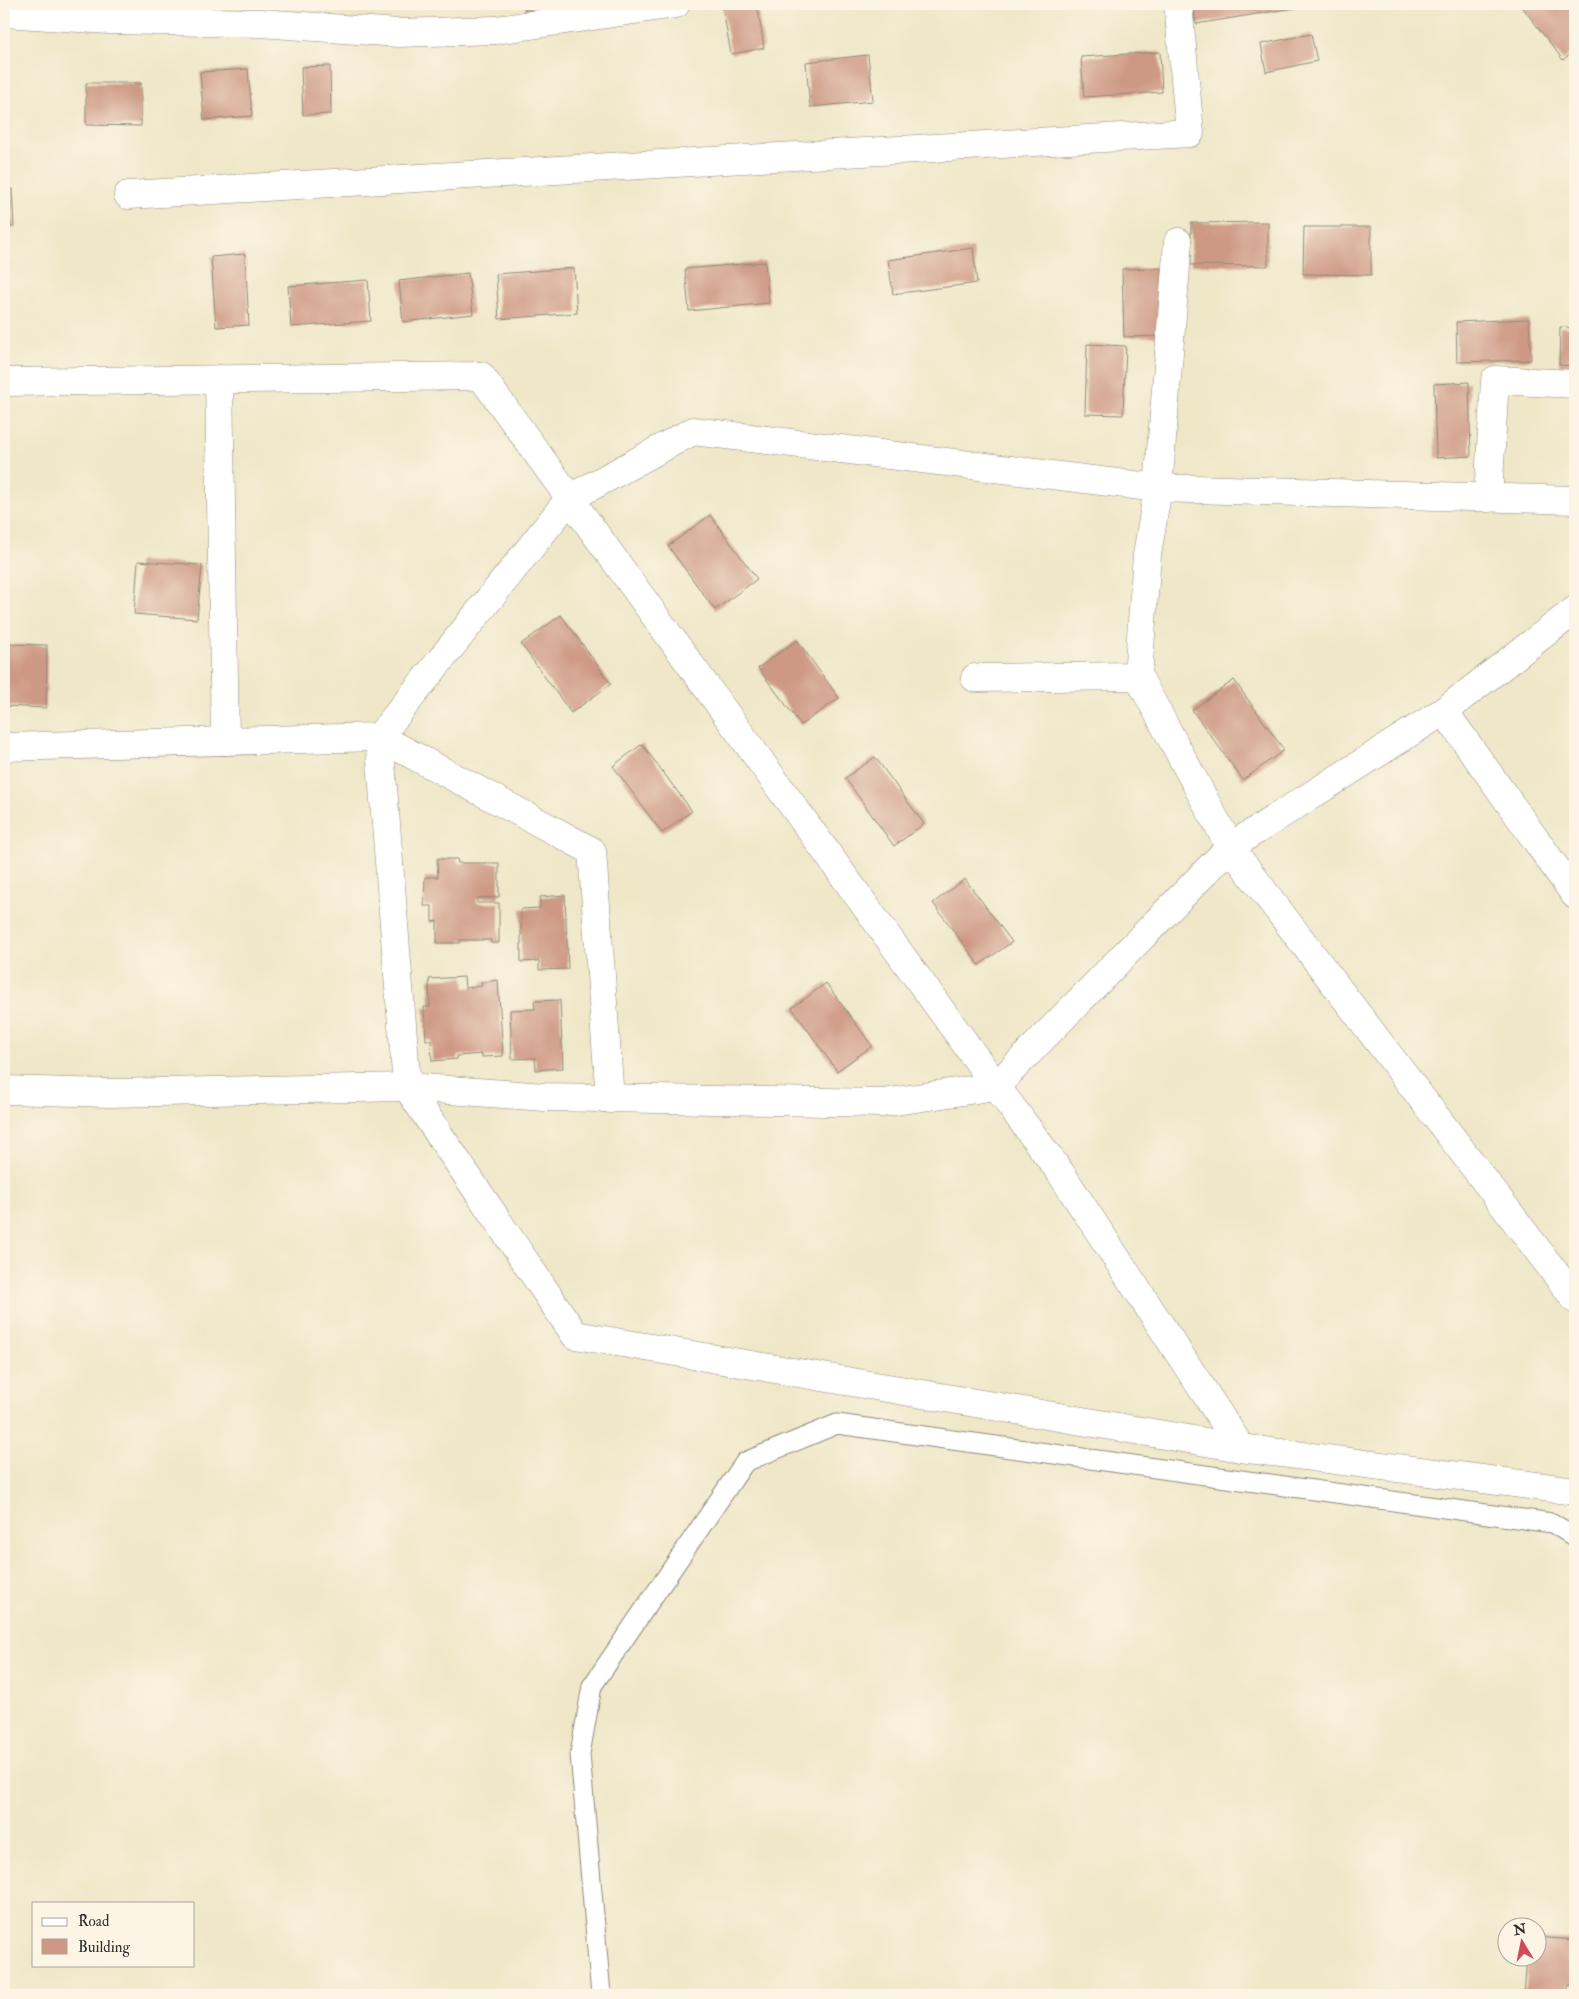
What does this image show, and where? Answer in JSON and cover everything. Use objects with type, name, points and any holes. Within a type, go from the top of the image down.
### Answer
[{"type":"street","points":[[4,13],[110,20],[261,23],[398,33],[496,30],[676,4]]},
{"type":"street","points":[[128,195],[1190,133],[1178,4]]},
{"type":"street","points":[[1178,242],[1158,488],[1147,555],[1138,676],[1230,847],[1575,1299]]},
{"type":"street","points":[[4,382],[481,376],[1060,1172],[1241,1448]]},
{"type":"street","points":[[219,379],[225,741]]},
{"type":"street","points":[[1488,498],[1495,380],[1575,384]]},
{"type":"street","points":[[1575,500],[1158,488],[693,431],[570,498],[379,737],[407,1087],[575,1335],[1241,1448],[1575,1491]]},
{"type":"street","points":[[4,1090],[109,1093],[407,1087],[545,1097],[883,1103],[996,1086],[1230,847],[1444,711],[1575,610]]},
{"type":"street","points":[[974,678],[1138,676]]},
{"type":"street","points":[[1444,711],[1575,895]]},
{"type":"street","points":[[4,747],[379,737],[592,851],[610,1099]]},
{"type":"lane","points":[[601,1995],[580,1754],[592,1686],[745,1462],[837,1424],[1552,1523],[1575,1537]]},
{"type":"building","points":[[525,4],[568,4],[569,7],[525,11]]},
{"type":"building","points":[[722,4],[757,4],[764,48],[731,54]]},
{"type":"building","points":[[1193,4],[1292,4],[1293,8],[1196,24]]},
{"type":"building","points":[[1520,4],[1573,4],[1575,7],[1575,50],[1563,60]]},
{"type":"building","points":[[1311,34],[1317,61],[1266,72],[1261,44]]},
{"type":"building","points":[[1160,52],[1162,92],[1084,97],[1081,57]]},
{"type":"building","points":[[868,55],[873,101],[810,107],[806,62]]},
{"type":"building","points":[[330,66],[331,114],[303,115],[301,67]]},
{"type":"building","points":[[248,69],[252,116],[204,120],[200,72]]},
{"type":"building","points":[[86,83],[141,83],[141,126],[86,125]]},
{"type":"building","points":[[4,189],[12,189],[14,227],[4,227]]},
{"type":"building","points":[[1268,222],[1268,266],[1191,265],[1191,223]]},
{"type":"building","points":[[1304,227],[1371,227],[1371,275],[1303,274]]},
{"type":"building","points":[[973,248],[977,283],[893,294],[888,260]]},
{"type":"building","points":[[245,254],[249,325],[216,327],[211,257]]},
{"type":"building","points":[[765,262],[769,303],[689,311],[685,269]]},
{"type":"building","points":[[574,268],[577,313],[499,319],[496,274]]},
{"type":"building","points":[[1161,268],[1163,336],[1124,337],[1122,269]]},
{"type":"building","points":[[468,273],[473,314],[403,322],[399,281]]},
{"type":"building","points":[[368,280],[371,321],[291,327],[288,286]]},
{"type":"building","points":[[1529,319],[1531,360],[1457,362],[1456,322]]},
{"type":"building","points":[[1560,327],[1575,328],[1575,366],[1559,365]]},
{"type":"building","points":[[1087,344],[1126,346],[1123,415],[1085,414]]},
{"type":"building","points":[[1469,382],[1471,456],[1436,458],[1434,384]]},
{"type":"building","points":[[710,515],[757,579],[715,610],[668,546]]},
{"type":"building","points":[[138,561],[202,565],[197,619],[134,614]]},
{"type":"building","points":[[561,615],[611,684],[571,713],[521,644]]},
{"type":"building","points":[[797,640],[839,698],[801,725],[758,668]]},
{"type":"building","points":[[4,644],[47,645],[46,708],[4,706]]},
{"type":"building","points":[[1234,680],[1284,750],[1243,780],[1192,710]]},
{"type":"building","points":[[642,744],[692,811],[662,833],[613,766]]},
{"type":"building","points":[[875,757],[924,824],[894,846],[845,778]]},
{"type":"building","points":[[437,859],[457,859],[458,863],[499,863],[499,897],[477,898],[477,903],[499,903],[499,943],[491,943],[491,940],[460,940],[460,943],[437,943],[437,921],[432,922],[432,906],[424,906],[425,877],[438,877]]},
{"type":"building","points":[[965,879],[1012,942],[979,965],[933,903]]},
{"type":"building","points":[[565,895],[568,969],[539,970],[539,961],[521,962],[521,909],[540,908],[540,897]]},
{"type":"building","points":[[464,977],[465,988],[482,986],[481,982],[498,980],[503,1056],[482,1057],[482,1054],[432,1061],[431,1040],[426,1040],[424,1007],[430,1007],[429,979]]},
{"type":"building","points":[[826,983],[872,1046],[837,1071],[792,1008]]},
{"type":"building","points":[[560,1000],[563,1068],[536,1070],[535,1058],[512,1059],[510,1010],[535,1009],[534,1001]]},
{"type":"building","points":[[1546,1938],[1575,1940],[1575,1986],[1568,1985],[1568,1995],[1524,1995],[1526,1966],[1546,1966]]}]
